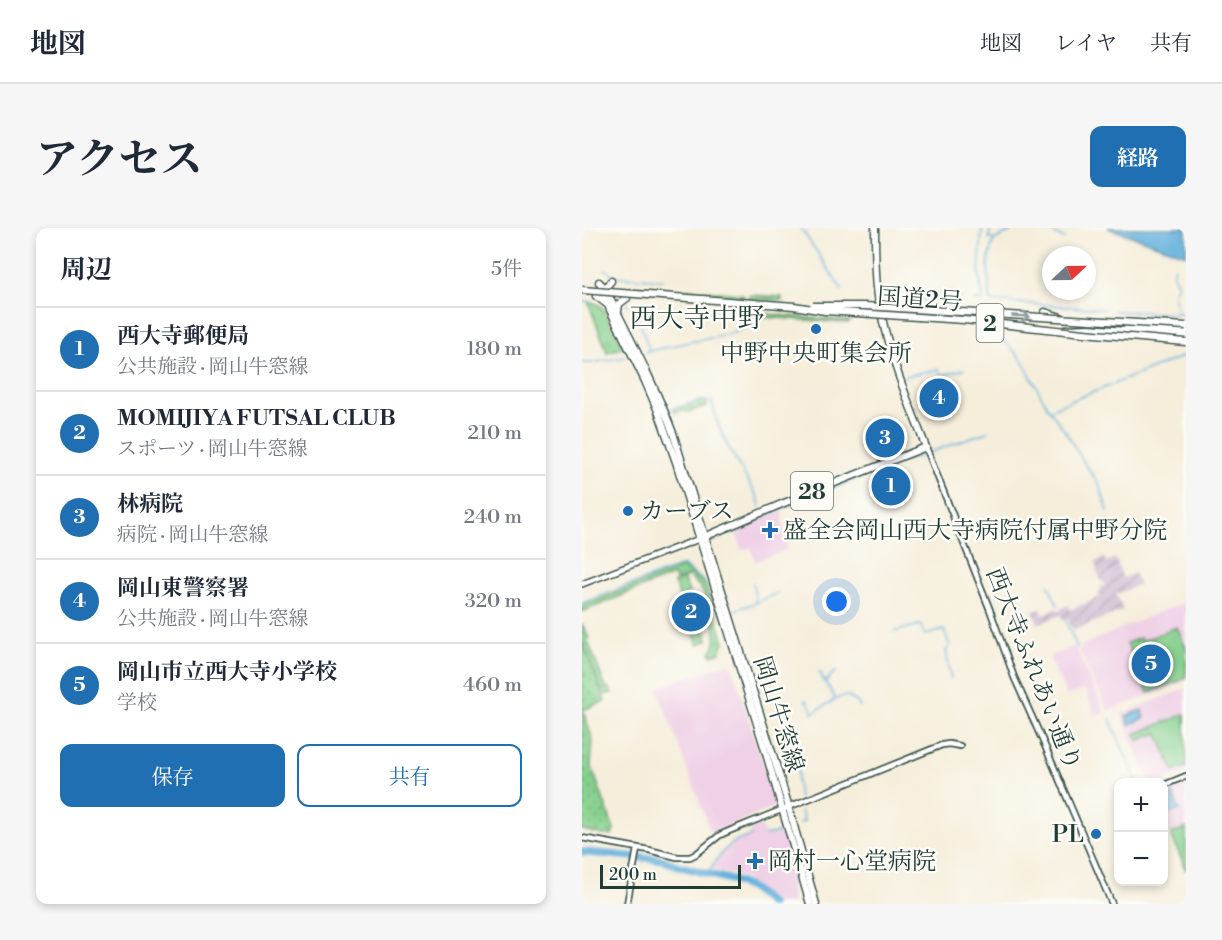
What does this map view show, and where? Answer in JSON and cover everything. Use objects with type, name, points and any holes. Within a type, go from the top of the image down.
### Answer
[{"type":"main road","points":[[875,228],[876,276],[881,310],[900,377],[928,451]]},
{"type":"main road","points":[[605,288],[611,281]]},
{"type":"main road","name":"岡山牛窓線","points":[[599,282],[605,288],[620,315],[665,413],[681,459],[702,538]]},
{"type":"main road","name":"岡山牛窓線","points":[[605,288],[608,306],[645,381],[676,462],[702,538],[816,904]]},
{"type":"main road","name":"国道2号","points":[[582,290],[794,306],[865,306],[1186,326]]},
{"type":"main road","points":[[596,296],[608,306]]},
{"type":"main road","points":[[620,315],[618,306],[627,298]]},
{"type":"main road","name":"国道2号","points":[[794,306],[825,311],[964,320],[1186,342]]},
{"type":"main road","points":[[1045,312],[1089,324],[1186,334]]},
{"type":"main road","points":[[1037,332],[1089,328],[1163,332]]},
{"type":"main road","name":"28","points":[[702,538],[784,503],[928,451]]},
{"type":"main road","points":[[582,584],[702,538]]},
{"type":"main road","name":"岡山牛窓線","points":[[786,809],[810,904]]},
{"type":"street","name":"西大寺ふれあい通り","points":[[928,451],[1014,677],[1112,904]]},
{"type":"street","points":[[582,838],[637,850],[690,857],[720,835],[928,750],[945,744],[960,746]]},
{"type":"street","points":[[1168,783],[1186,776]]},
{"type":"street","points":[[627,904],[637,850]]},
{"type":"shaded area","points":[[782,510],[788,549],[755,562],[751,548],[741,550],[737,534],[759,522],[760,518]]},
{"type":"shaded area","points":[[1104,558],[1106,562],[1115,558],[1123,578],[1134,573],[1139,585],[1116,594],[1123,610],[1073,631],[1068,620],[1063,621],[1061,615],[1038,624],[1033,611],[1041,609],[1043,614],[1068,605],[1070,610],[1100,597],[1098,592],[1101,591],[1100,587],[1105,585],[1104,582],[1102,583],[1095,562]]},
{"type":"shaded area","points":[[1186,603],[1186,681],[1108,711],[1079,650],[1080,646],[1171,607]]},
{"type":"shaded area","points":[[1075,646],[1105,712],[1096,716],[1085,689],[1067,696],[1050,660],[1051,656]]},
{"type":"shaded area","points":[[727,664],[732,666],[775,802],[774,807],[719,830],[712,836],[657,688]]},
{"type":"shaded area","points":[[1186,688],[1186,772],[1168,779],[1147,778],[1121,714]]},
{"type":"shaded area","points":[[1186,780],[1186,872],[1168,829],[1168,788]]},
{"type":"shaded area","name":"岡村一心堂病院","points":[[776,822],[782,825],[799,883],[791,884],[791,904],[779,904],[746,881],[747,879],[712,869],[730,846],[752,836],[749,828],[760,824],[765,836],[778,835]]},
{"type":"green space","points":[[629,286],[673,289],[676,294],[629,290]]},
{"type":"green space","points":[[685,289],[744,296],[743,299],[682,294]]},
{"type":"green space","points":[[750,295],[782,297],[782,301],[748,299]]},
{"type":"green space","points":[[588,302],[596,303],[603,308],[623,348],[607,352]]},
{"type":"green space","points":[[744,312],[850,321],[848,323],[746,316]]},
{"type":"green space","points":[[706,401],[707,406],[688,412],[675,413],[673,409]]},
{"type":"green space","points":[[683,567],[706,585],[724,642],[720,652],[712,655],[710,652],[715,638],[710,608],[702,590],[688,576],[676,580],[673,575],[582,612],[582,606]]},
{"type":"green space","points":[[684,579],[708,640],[698,644],[674,583]]},
{"type":"green space","points":[[582,624],[606,688],[609,687],[612,693],[605,695],[603,689],[601,690],[582,640]]},
{"type":"green space","points":[[1177,627],[1186,648],[1186,678],[1148,693],[1127,643],[1140,638],[1142,641]]},
{"type":"green space","points":[[582,641],[605,701],[583,710],[593,741],[591,765],[614,829],[612,835],[582,830]]},
{"type":"green space","points":[[1185,714],[1186,767],[1174,772],[1157,733],[1138,741],[1135,734]]},
{"type":"green space","points":[[1186,828],[1186,871],[1171,834]]},
{"type":"water","points":[[1108,228],[1186,228],[1186,255]]},
{"type":"water","points":[[1142,710],[1145,718],[1129,725],[1126,716]]},
{"type":"water","points":[[1173,794],[1180,810],[1170,814],[1168,796]]},
{"type":"waterway","points":[[801,228],[842,290]]},
{"type":"waterway","points":[[982,228],[979,272],[983,300]]},
{"type":"waterway","points":[[990,228],[989,238],[994,240],[988,263],[991,301]]},
{"type":"waterway","points":[[994,240],[1018,228]]},
{"type":"waterway","points":[[1049,228],[1064,239]]},
{"type":"waterway","points":[[1175,267],[1173,275],[1178,285],[1174,292],[1177,311],[1179,314],[1186,314]]},
{"type":"waterway","points":[[605,269],[613,276],[663,280]]},
{"type":"waterway","points":[[919,301],[948,292],[962,298]]},
{"type":"waterway","points":[[974,300],[983,300]]},
{"type":"waterway","points":[[582,301],[592,302]]},
{"type":"waterway","points":[[990,301],[1105,309]]},
{"type":"waterway","points":[[626,304],[634,305],[649,350]]},
{"type":"waterway","points":[[1115,311],[1179,314]]},
{"type":"waterway","points":[[645,352],[725,335],[757,321]]},
{"type":"waterway","points":[[1001,338],[1021,358],[1048,408],[1099,484],[1108,511]]},
{"type":"waterway","points":[[1051,409],[1186,355]]},
{"type":"waterway","points":[[582,363],[625,357]]},
{"type":"waterway","points":[[904,377],[939,369],[942,375],[964,369]]},
{"type":"waterway","points":[[670,409],[696,402],[712,402],[719,427],[758,498],[760,507]]},
{"type":"waterway","points":[[729,534],[744,529],[758,521],[759,518],[881,469],[988,432]]},
{"type":"waterway","points":[[582,603],[683,565],[705,582]]},
{"type":"waterway","points":[[753,583],[756,603]]},
{"type":"waterway","points":[[1048,584],[1058,606]]},
{"type":"waterway","points":[[735,610],[778,593]]},
{"type":"waterway","points":[[1066,622],[1077,647]]},
{"type":"waterway","points":[[894,632],[919,625],[925,635],[944,630],[950,646],[946,651],[951,679]]},
{"type":"waterway","points":[[819,672],[835,698]]},
{"type":"waterway","points":[[827,681],[836,672]]},
{"type":"waterway","points":[[811,714],[836,699],[846,696],[857,702],[860,707]]},
{"type":"waterway","points":[[805,701],[807,700],[813,712]]},
{"type":"waterway","points":[[1110,719],[1135,778]]},
{"type":"waterway","points":[[791,730],[800,757],[797,781],[799,798]]},
{"type":"waterway","points":[[800,823],[804,821],[801,811]]},
{"type":"waterway","points":[[765,835],[778,833]]},
{"type":"waterway","points":[[710,870],[727,848],[737,841],[752,836]]},
{"type":"waterway","points":[[582,852],[660,859],[734,881],[751,888],[771,904]]},
{"type":"place","name":"中野中央町集会所","points":[[816,329]]},
{"type":"place","name":"岡山東警察署","points":[[939,398]]},
{"type":"place","name":"林病院","points":[[885,438]]},
{"type":"place","name":"西大寺郵便局","points":[[891,486]]},
{"type":"place","name":"カーブス","points":[[628,511]]},
{"type":"place","name":"盛全会岡山西大寺病院付属中野分院","points":[[770,530]]},
{"type":"place","name":"MOMIJIYA FUTSAL CLUB","points":[[691,612]]},
{"type":"place","name":"岡山市立西大寺小学校","points":[[1151,664]]},
{"type":"place","name":"PL","points":[[1096,834]]},
{"type":"place","name":"岡村一心堂病院","points":[[755,861]]},
{"type":"district","name":"西大寺中野","points":[[697,318]]}]
